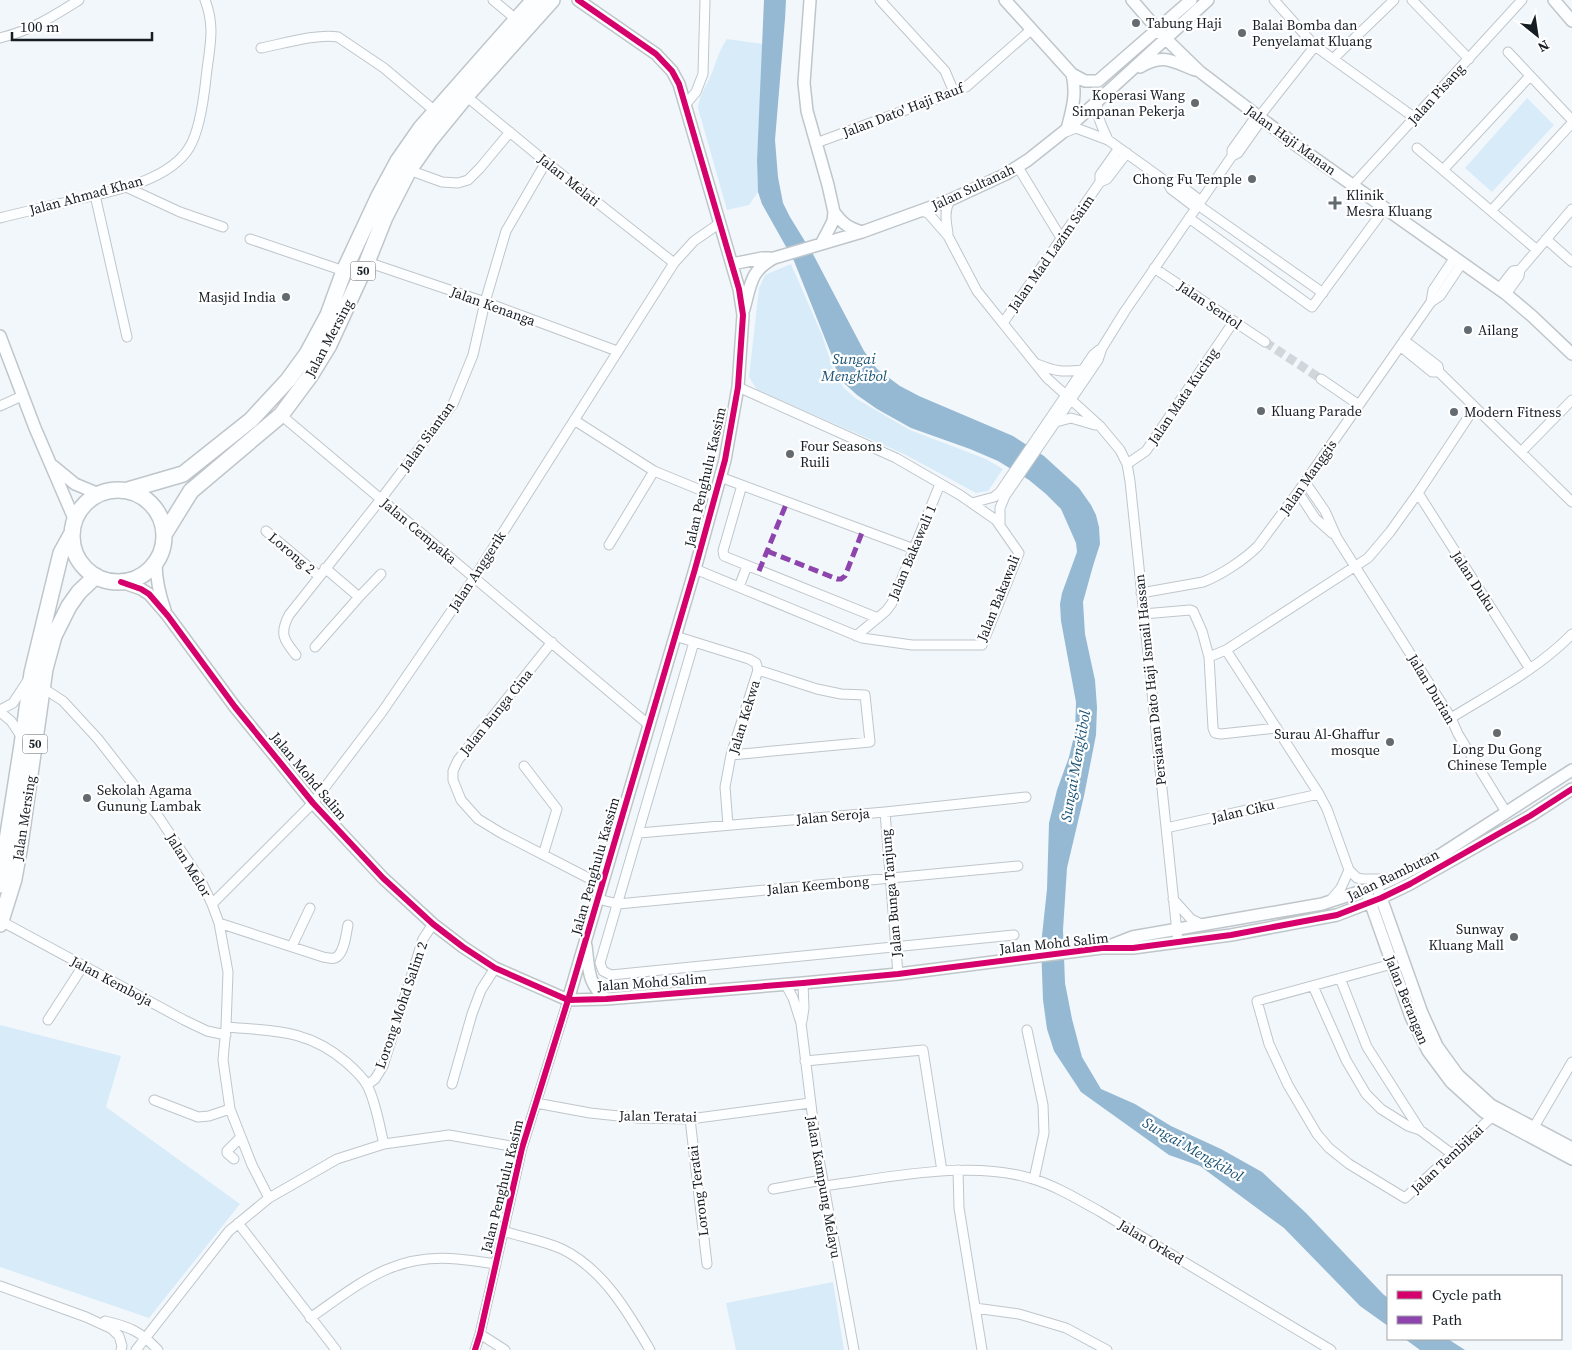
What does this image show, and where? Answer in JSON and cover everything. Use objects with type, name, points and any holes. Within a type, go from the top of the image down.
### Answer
[{"type":"highway","name":"Jalan Mersing","points":[[128,490],[183,474],[251,420],[288,380],[307,354],[328,315],[344,270],[398,161],[421,128],[534,0]]},
{"type":"highway","name":"Jalan Mersing","points":[[165,533],[191,491],[281,415],[310,376],[329,345],[367,262],[385,217],[409,170],[430,140],[466,96],[552,0]]},
{"type":"highway","name":"50","points":[[74,527],[78,514],[87,502],[99,494],[113,490],[128,490]]},
{"type":"highway","points":[[128,490],[141,495],[150,502],[162,521],[165,533]]},
{"type":"highway","name":"Jalan Mersing","points":[[0,885],[32,673],[61,552],[74,527]]},
{"type":"highway","points":[[74,527],[72,542],[76,555],[84,567],[96,576],[108,581],[133,580],[145,574],[156,563]]},
{"type":"highway","name":"50","points":[[156,563],[163,549],[165,533]]},
{"type":"highway","name":"Jalan Mersing","points":[[1,922],[14,879],[45,669],[54,636],[69,606],[79,592],[96,576]]},
{"type":"street","points":[[0,38],[17,34],[42,24],[79,0]]},
{"type":"street","name":"Jalan Ahmad Khan","points":[[0,218],[126,188],[162,173],[180,159],[190,147],[204,98],[212,31],[208,9],[204,0]]},
{"type":"street","points":[[493,0],[505,4],[517,20]]},
{"type":"street","name":"Jalan Penghulu Kassim","points":[[568,1000],[695,569],[720,477],[738,387],[743,315],[739,289],[679,84],[667,65],[656,54],[578,0]]},
{"type":"street","points":[[685,105],[696,92],[703,74],[705,0]]},
{"type":"street","points":[[810,0],[804,83],[806,111],[834,212],[830,229],[821,244]]},
{"type":"street","points":[[880,0],[945,72],[954,92]]},
{"type":"street","points":[[1005,0],[1072,74],[1075,98],[1064,132]]},
{"type":"street","name":"Jalan Haji Manan","points":[[1132,0],[1161,34],[1199,71],[1259,117],[1503,292],[1532,316],[1572,354]]},
{"type":"street","name":"Jalan Sultanah","points":[[743,315],[752,279],[763,264],[774,258],[862,232],[920,212],[950,200],[1018,167],[1064,132],[1123,77],[1191,0]]},
{"type":"street","name":"Jalan Sultanah","points":[[1072,74],[1085,81],[1098,81],[1208,0]]},
{"type":"street","points":[[1274,0],[1315,46],[1415,118]]},
{"type":"street","points":[[1333,59],[1394,0]]},
{"type":"street","points":[[1412,0],[1469,59]]},
{"type":"street","points":[[1554,0],[1572,21]]},
{"type":"street","name":"Jalan Pisang","points":[[1353,185],[1520,1]]},
{"type":"street","name":"Jalan Dato' Haji Rauf","points":[[816,143],[954,92],[970,84],[1032,29]]},
{"type":"street","points":[[261,48],[331,35],[338,37],[384,68],[436,112]]},
{"type":"street","points":[[1068,398],[1098,360],[1102,348],[1154,268],[1232,156],[1238,153],[1259,117],[1315,46]]},
{"type":"street","points":[[1491,211],[1572,121],[1508,52]]},
{"type":"street","points":[[1123,77],[1157,59],[1167,60],[1199,71]]},
{"type":"street","points":[[1443,170],[1530,76]]},
{"type":"street","name":"Jalan Melati","points":[[466,96],[674,263]]},
{"type":"street","points":[[1098,101],[1098,116],[1108,140]]},
{"type":"street","points":[[1064,132],[1076,128],[1108,140],[1168,183],[1176,182],[1198,205],[1322,293]]},
{"type":"street","points":[[409,170],[442,182],[458,183],[468,180],[510,132]]},
{"type":"street","points":[[1417,148],[1537,250]]},
{"type":"street","name":"Jalan Mad Lazim Saim","points":[[1003,323],[1100,182],[1100,175],[1123,151]]},
{"type":"street","name":"Jalan Siantan","points":[[296,655],[286,641],[283,632],[284,624],[289,615],[453,404],[473,355],[485,302],[506,230],[546,162]]},
{"type":"street","points":[[1018,167],[1061,238]]},
{"type":"street","points":[[126,188],[180,212],[223,227]]},
{"type":"street","points":[[95,195],[127,337]]},
{"type":"street","points":[[948,236],[945,214],[950,200]]},
{"type":"street","points":[[1189,218],[1312,307],[1386,208]]},
{"type":"street","points":[[1503,292],[1519,276],[1520,270],[1572,209]]},
{"type":"street","points":[[834,212],[842,223],[849,228],[862,232]]},
{"type":"street","points":[[920,212],[928,213],[948,236]]},
{"type":"street","name":"Jalan Anggerik","points":[[212,904],[313,803],[382,712],[474,578],[674,263],[694,241],[720,224]]},
{"type":"street","name":"Persiaran Dato Haji Ismail Hassan","points":[[948,236],[978,291],[1047,378],[1100,426],[1120,450],[1126,464],[1130,481],[1178,942]]},
{"type":"street","points":[[250,239],[344,270]]},
{"type":"street","points":[[1546,239],[1572,262]]},
{"type":"street","name":"Jalan Sultanah","points":[[732,264],[762,258],[774,258]]},
{"type":"street","name":"Jalan Manggis","points":[[1141,593],[1203,582],[1222,572],[1258,546],[1431,302],[1433,290],[1459,260]]},
{"type":"street","name":"Jalan Kenanga","points":[[367,262],[485,302],[617,351]]},
{"type":"street","name":"Jalan Sentol","points":[[1154,268],[1265,342]]},
{"type":"street","name":"Jalan Mata Kucing","points":[[1126,464],[1146,451],[1234,321]]},
{"type":"street","points":[[0,336],[74,527]]},
{"type":"street","points":[[1402,343],[1438,366],[1439,372],[1572,502]]},
{"type":"street","points":[[1000,524],[1002,494],[1052,424],[1093,355],[1102,348]]},
{"type":"street","points":[[1035,363],[1054,371],[1083,370]]},
{"type":"street","points":[[1321,380],[1359,405]]},
{"type":"street","name":"Jalan Bakawali","points":[[695,569],[856,636],[912,646],[982,645],[1019,553],[1000,524],[972,503],[896,458],[738,387]]},
{"type":"street","points":[[0,406],[22,396]]},
{"type":"street","points":[[1522,452],[1572,400]]},
{"type":"street","points":[[1210,657],[1226,650],[1368,558],[1418,493],[1475,407]]},
{"type":"street","name":"Jalan Cempaka","points":[[281,415],[649,725]]},
{"type":"street","points":[[1052,424],[1071,418],[1100,426]]},
{"type":"street","points":[[574,420],[654,471],[715,496]]},
{"type":"street","points":[[51,465],[75,484],[99,494]]},
{"type":"street","points":[[609,545],[654,471]]},
{"type":"street","points":[[720,477],[914,549]]},
{"type":"street","name":"Jalan Durian","points":[[1305,482],[1324,511],[1337,538],[1451,718],[1458,734],[1506,812]]},
{"type":"street","name":"Jalan Bakawali 1","points":[[856,636],[886,611],[892,603],[940,484]]},
{"type":"street","points":[[742,485],[723,551],[724,556],[878,618]]},
{"type":"street","name":"Jalan Durian","points":[[1298,492],[1315,518],[1337,538]]},
{"type":"street","name":"Jalan Duku","points":[[1418,493],[1530,669]]},
{"type":"street","points":[[972,503],[1002,494]]},
{"type":"street","name":"Lorong 2","points":[[266,531],[319,576]]},
{"type":"street","name":"Jalan Mohd Salim","points":[[156,563],[158,590],[168,616]]},
{"type":"street","points":[[739,587],[747,566]]},
{"type":"street","points":[[325,568],[359,597]]},
{"type":"street","points":[[315,647],[381,574]]},
{"type":"street","name":"Jalan Mohd Salim","points":[[120,582],[141,589],[149,594],[168,616],[235,707],[313,803],[383,878],[433,924],[463,947],[495,968],[568,1000],[786,985],[898,974],[1102,948],[1133,948],[1178,942]]},
{"type":"street","points":[[1143,614],[1193,611],[1202,631],[1210,657],[1213,728],[1215,733],[1277,728]]},
{"type":"street","points":[[1451,718],[1516,680],[1572,634]]},
{"type":"street","name":"Jalan Kekwa","points":[[675,636],[749,659],[756,663],[758,670],[731,755],[725,787],[728,825]]},
{"type":"street","name":"Jalan Bunga Cina","points":[[552,642],[458,760],[453,770],[453,780],[461,800],[478,818],[501,833],[602,885]]},
{"type":"street","points":[[618,904],[694,642]]},
{"type":"street","points":[[1226,650],[1320,794],[1349,870],[1357,878],[1393,879]]},
{"type":"street","points":[[731,755],[870,742],[865,695],[841,694],[817,689],[758,670]]},
{"type":"street","points":[[23,740],[11,721],[0,711],[13,703],[32,673]]},
{"type":"street","name":"Jalan Melor","points":[[43,688],[63,701],[98,739],[158,816],[200,879],[212,904],[219,923],[228,972],[223,1060],[230,1109],[240,1138],[269,1198]]},
{"type":"street","points":[[524,766],[557,809],[543,855]]},
{"type":"street","name":"Jalan Rambutan","points":[[1176,929],[1328,902],[1371,888],[1440,855],[1572,770]]},
{"type":"street","name":"Jalan Rambutan","points":[[1178,942],[1253,932],[1331,917],[1370,903],[1427,875],[1530,816],[1572,789]]},
{"type":"street","name":"Jalan Ciku","points":[[1166,828],[1320,794]]},
{"type":"street","name":"Jalan Seroja","points":[[639,833],[885,812],[1026,797]]},
{"type":"street","name":"Jalan Bunga Tanjung","points":[[885,812],[898,974]]},
{"type":"street","name":"Jalan Keembong","points":[[598,899],[618,904],[1018,866]]},
{"type":"street","points":[[1328,902],[1341,888],[1349,870]]},
{"type":"street","name":"Jalan Berangan","points":[[1371,888],[1381,898],[1422,1013],[1437,1046],[1458,1075],[1491,1105],[1496,1113]]},
{"type":"street","name":"Jalan Berangan","points":[[1371,888],[1370,903],[1411,1017],[1428,1051],[1451,1082],[1484,1112],[1496,1113],[1531,1132],[1572,1159]]},
{"type":"street","points":[[1173,899],[1190,919],[1203,925]]},
{"type":"street","name":"Jalan Mohd Salim","points":[[618,904],[600,963],[603,971],[611,974],[1014,935]]},
{"type":"street","points":[[292,946],[310,908]]},
{"type":"street","name":"Jalan Kemboja","points":[[1,922],[207,1031],[289,1032],[315,1041],[332,1050],[357,1072],[367,1085],[384,1144]]},
{"type":"street","points":[[219,923],[332,959],[338,956],[342,948],[348,925]]},
{"type":"street","name":"Lorong Mohd Salim 2","points":[[367,1085],[375,1078],[383,1066],[423,938],[433,924]]},
{"type":"street","name":"Jalan Mohd Salim","points":[[1102,948],[1132,937],[1176,929]]},
{"type":"street","points":[[585,942],[591,979],[599,992],[606,998]]},
{"type":"street","points":[[1392,964],[1313,986],[1346,1060],[1366,1094],[1381,1110],[1408,1126],[1420,1130],[1452,1154]]},
{"type":"street","points":[[48,1020],[83,966]]},
{"type":"street","points":[[452,1084],[472,1014],[481,990],[495,968]]},
{"type":"street","points":[[1340,978],[1368,1047],[1420,1130]]},
{"type":"street","name":"Jalan Kampung Melayu","points":[[801,1023],[804,1008],[803,983]]},
{"type":"street","name":"Jalan Kampung Melayu","points":[[786,985],[791,992],[801,1023],[810,1103],[854,1350]]},
{"type":"street","name":"Jalan Tembikai","points":[[1313,986],[1257,1002],[1269,1044],[1288,1085],[1317,1134],[1329,1148],[1349,1164],[1405,1198],[1496,1113]]},
{"type":"street","name":"Jalan Penghulu Kasim","points":[[475,1350],[522,1148],[568,1000]]},
{"type":"street","points":[[1026,1030],[1043,1105],[1044,1133],[1034,1179]]},
{"type":"street","points":[[805,1061],[923,1050],[942,1171]]},
{"type":"street","points":[[1531,1132],[1572,1062]]},
{"type":"street","points":[[154,1100],[198,1116],[209,1116],[230,1109]]},
{"type":"street","name":"Jalan Teratai","points":[[536,1103],[638,1118],[690,1119],[810,1103]]},
{"type":"street","name":"Lorong Teratai","points":[[690,1119],[707,1264]]},
{"type":"street","name":"Jalan Berangan","points":[[1531,1132],[1572,1148]]},
{"type":"street","points":[[136,1350],[229,1230],[269,1198],[337,1159],[384,1144],[449,1135],[522,1148]]},
{"type":"street","points":[[234,1159],[227,1154],[227,1151],[240,1138]]},
{"type":"street","points":[[958,1170],[960,1208],[982,1350]]},
{"type":"street","name":"Jalan Orked","points":[[773,1189],[958,1170],[1009,1173],[1034,1179],[1062,1190],[1325,1348]]},
{"type":"street","points":[[238,1223],[336,1350]]},
{"type":"street","points":[[503,1231],[561,1248],[582,1260],[599,1276],[620,1303],[650,1350]]},
{"type":"street","points":[[310,1318],[372,1276],[387,1268],[406,1262],[432,1258],[456,1258],[496,1264]]},
{"type":"street","points":[[0,1286],[86,1317],[112,1329],[119,1336],[122,1346],[121,1350]]},
{"type":"street","points":[[975,1308],[1019,1314],[1066,1328],[1107,1350]]},
{"type":"street","points":[[86,1317],[126,1326],[146,1337],[158,1350]]},
{"type":"street","points":[[480,1334],[505,1350]]},
{"type":"shaded area","points":[[727,39],[763,44],[757,160],[758,192],[749,205],[727,210],[698,108],[701,95]]},
{"type":"shaded area","points":[[1527,98],[1554,125],[1492,192],[1465,168]]},
{"type":"shaded area","points":[[791,264],[822,335],[835,375],[844,388],[855,398],[910,430],[986,459],[1003,469],[988,491],[976,493],[904,454],[757,390],[749,377],[759,288],[765,275]]},
{"type":"shaded area","points":[[0,1025],[121,1056],[106,1107],[240,1204],[149,1318],[0,1267]]},
{"type":"shaded area","points":[[833,1282],[844,1350],[736,1350],[726,1303]]},
{"type":"water","name":"Sungai Mengkibol","points":[[764,0],[786,0],[775,140],[778,177],[783,203],[814,256],[864,351],[877,369],[900,386],[1013,436],[1044,456],[1079,488],[1096,515],[1100,544],[1083,602],[1085,634],[1095,680],[1097,707],[1096,735],[1067,868],[1063,930],[1065,983],[1082,1057],[1101,1089],[1135,1104],[1171,1126],[1221,1149],[1262,1172],[1306,1213],[1387,1297],[1387,1325],[1360,1306],[1284,1228],[1200,1166],[1169,1155],[1081,1092],[1054,1051],[1047,1029],[1043,1000],[1041,945],[1047,889],[1049,823],[1075,732],[1076,702],[1061,621],[1060,604],[1062,593],[1077,552],[1076,543],[1061,509],[1029,480],[998,461],[911,428],[877,409],[845,384],[837,373],[794,261],[762,204],[758,192],[757,160]]},
{"type":"water","points":[[1406,1340],[1450,1340],[1465,1350],[1420,1350]]},
{"type":"tunnel","points":[[1265,342],[1321,379]]},
{"type":"marked path","points":[[759,571],[787,502]]},
{"type":"marked path","points":[[767,551],[841,579],[845,576],[863,530]]},
{"type":"cycle path","points":[[475,1350],[522,1148],[568,1000],[695,569],[725,460],[738,387],[743,315],[739,289],[679,84],[672,71],[656,54],[578,0]]},
{"type":"cycle path","points":[[121,582],[149,594],[168,616],[235,707],[313,803],[383,878],[433,924],[463,947],[495,968],[568,1000],[606,999],[898,974],[1102,948],[1133,948],[1231,935],[1337,915],[1381,898],[1410,884],[1530,816],[1572,789]]},
{"type":"place","name":"Tabung Haji","points":[[1136,23]]},
{"type":"place","name":"Balai Bomba dan Penyelamat Kluang","points":[[1242,33]]},
{"type":"place","name":"Koperasi Wang Simpanan Pekerja","points":[[1195,103]]},
{"type":"place","name":"Chong Fu Temple","points":[[1252,179]]},
{"type":"place","name":"Klinik Mesra Kluang","points":[[1335,203]]},
{"type":"place","name":"Masjid India","points":[[286,297]]},
{"type":"place","name":"Ailang","points":[[1468,330]]},
{"type":"place","name":"Kluang Parade","points":[[1261,411]]},
{"type":"place","name":"Modern Fitness","points":[[1454,412]]},
{"type":"place","name":"Four Seasons Ruili","points":[[790,454]]},
{"type":"place","name":"Long Du Gong Chinese Temple","points":[[1497,733]]},
{"type":"place","name":"Surau Al-Ghaffur mosque","points":[[1390,742]]},
{"type":"place","name":"Sekolah Agama Gunung Lambak","points":[[87,798]]},
{"type":"place","name":"Sunway Kluang Mall","points":[[1514,937]]}]
